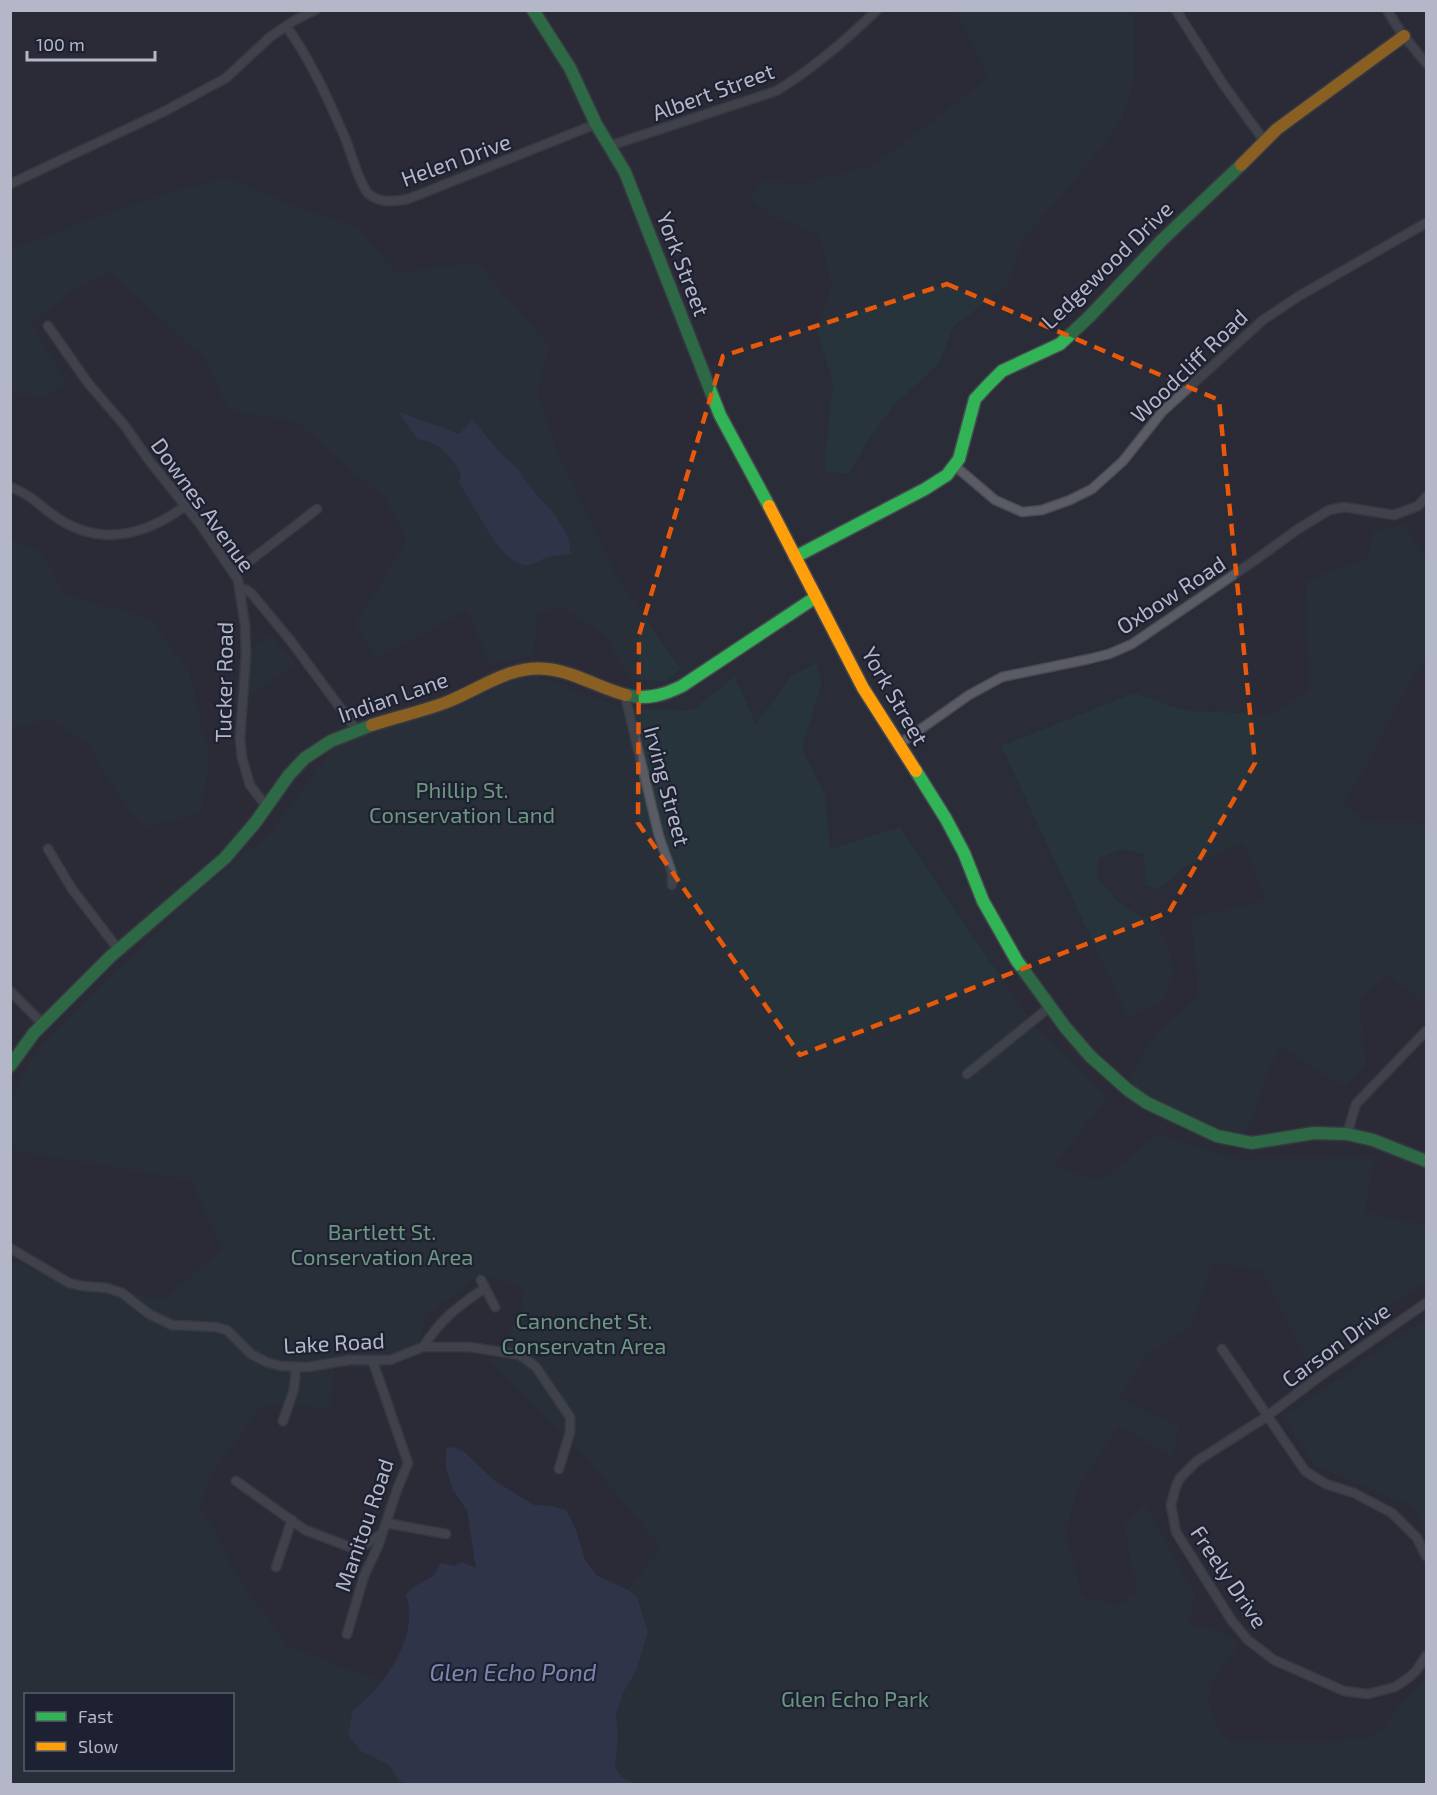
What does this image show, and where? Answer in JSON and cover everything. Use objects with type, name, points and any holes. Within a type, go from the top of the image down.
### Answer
[{"type":"street","points":[[10,184],[165,111],[226,78],[270,37],[315,10]]},
{"type":"street","name":"York Street","points":[[533,10],[570,68],[596,124],[625,172],[720,415],[863,688],[946,819],[964,853],[983,901],[1017,961],[1077,1042],[1118,1082],[1147,1103],[1217,1136],[1252,1143],[1314,1133],[1347,1134],[1373,1140],[1426,1161]]},
{"type":"street","name":"Albert Street","points":[[609,147],[776,91],[795,80],[832,51],[877,10]]},
{"type":"street","points":[[1176,10],[1223,84],[1264,142]]},
{"type":"street","points":[[1387,10],[1426,63]]},
{"type":"street","name":"Helen Drive","points":[[286,26],[299,44],[327,100],[366,192],[375,199],[387,202],[408,199],[596,124]]},
{"type":"street","name":"Ledgewood Drive","points":[[795,557],[925,489],[947,475],[955,466],[966,438],[969,414],[975,399],[988,384],[1002,371],[1060,344],[1162,240],[1277,129],[1404,36]]},
{"type":"street","name":"Woodcliff Road","points":[[955,466],[995,500],[1022,512],[1042,510],[1092,489],[1123,460],[1162,412],[1263,320],[1299,296],[1426,223]]},
{"type":"street","name":"Downes Avenue","points":[[48,326],[88,383],[125,426],[185,506],[234,573],[240,588],[252,594],[290,640],[356,729]]},
{"type":"street","points":[[10,487],[27,494],[52,514],[82,532],[94,534],[135,531],[158,524],[185,506]]},
{"type":"street","name":"Oxbow Road","points":[[898,745],[969,695],[1002,676],[1089,660],[1132,644],[1329,510],[1344,507],[1394,514],[1418,506],[1426,497]]},
{"type":"street","points":[[234,573],[317,509]]},
{"type":"street","name":"Tucker Road","points":[[240,588],[246,656],[240,738],[242,758],[250,785],[266,806]]},
{"type":"street","name":"Indian Lane","points":[[10,1066],[18,1052],[43,1024],[118,949],[222,861],[241,841],[286,777],[305,759],[327,744],[356,729],[436,706],[504,675],[539,668],[563,672],[625,696],[652,698],[671,693],[816,597]]},
{"type":"street","name":"Irving Street","points":[[625,696],[659,836],[672,873],[672,885]]},
{"type":"street","points":[[48,849],[72,890],[118,949]]},
{"type":"street","points":[[10,991],[43,1024]]},
{"type":"street","points":[[967,1074],[1051,1006]]},
{"type":"street","points":[[1347,1134],[1356,1104],[1426,1031]]},
{"type":"street","name":"Lake Road","points":[[10,1248],[69,1283],[82,1287],[107,1288],[122,1293],[149,1314],[172,1325],[215,1327],[227,1330],[251,1354],[266,1362],[281,1366],[296,1367],[349,1360],[373,1362],[390,1360],[423,1347]]},
{"type":"street","points":[[423,1347],[437,1326],[483,1284],[495,1307]]},
{"type":"street","name":"Carson Drive","points":[[1266,1417],[1316,1378],[1426,1303]]},
{"type":"street","points":[[423,1347],[470,1347],[507,1352],[520,1355],[532,1363],[570,1417],[570,1432],[559,1469]]},
{"type":"street","points":[[1222,1349],[1266,1417],[1305,1471],[1313,1478],[1354,1493],[1392,1513],[1417,1538],[1426,1556]]},
{"type":"street","name":"Manitou Road","points":[[347,1634],[364,1576],[408,1463],[373,1362]]},
{"type":"street","points":[[283,1421],[294,1389],[296,1367]]},
{"type":"street","name":"Freely Drive","points":[[1266,1417],[1192,1465],[1180,1478],[1173,1497],[1172,1516],[1176,1533],[1232,1621],[1248,1640],[1274,1660],[1333,1686],[1356,1693],[1368,1694],[1395,1687],[1416,1671],[1426,1656]]},
{"type":"street","points":[[236,1481],[305,1530],[350,1547],[363,1546],[381,1534]]},
{"type":"street","points":[[276,1567],[292,1520]]},
{"type":"street","points":[[386,1522],[446,1534]]},
{"type":"highlighted area","points":[[947,284],[1219,400],[1255,763],[1169,912],[800,1055],[638,823],[639,635],[723,356]]},
{"type":"green space","points":[[956,11],[1134,11],[1134,78],[1121,121],[1089,163],[1021,241],[1008,286],[954,326],[938,365],[894,405],[848,474],[826,471],[826,448],[833,383],[817,333],[832,285],[819,235],[773,216],[751,198],[764,180],[800,184],[874,165],[989,78]]},
{"type":"green space","points":[[225,177],[285,202],[358,228],[396,273],[477,262],[549,346],[537,395],[557,452],[616,575],[681,669],[666,682],[631,679],[604,635],[562,606],[537,615],[533,655],[489,664],[468,610],[376,658],[355,625],[407,540],[385,498],[298,422],[229,410],[204,358],[110,272],[72,291],[32,323],[66,384],[41,398],[11,393],[11,249],[147,199]]},
{"type":"green space","points":[[1403,524],[1426,557],[1426,657],[1399,700],[1372,756],[1343,803],[1364,821],[1426,823],[1426,1004],[1387,974],[1359,1000],[1366,1064],[1345,1087],[1279,1046],[1248,1128],[1236,1140],[1125,1087],[1155,1034],[1199,996],[1191,918],[1266,900],[1243,843],[1184,867],[1158,890],[1145,884],[1144,854],[1120,849],[1099,858],[1097,879],[1125,908],[1151,921],[1165,937],[1174,973],[1162,1002],[1128,1017],[1001,746],[1134,693],[1186,711],[1272,714],[1309,690],[1306,582],[1368,558],[1373,532]]},
{"type":"green space","points":[[11,539],[42,552],[63,593],[152,620],[189,672],[210,760],[201,813],[144,827],[126,807],[86,742],[49,718],[11,729]]},
{"type":"green space","points":[[271,635],[295,664],[232,707],[238,673],[237,660]]},
{"type":"green space","points":[[816,663],[822,681],[802,749],[825,795],[830,849],[900,827],[1030,1020],[1107,1098],[1053,1167],[1100,1181],[1158,1134],[1237,1159],[1374,1156],[1364,1213],[1426,1224],[1426,1282],[1307,1361],[1262,1271],[1214,1262],[1191,1327],[1146,1354],[1119,1399],[1179,1426],[1172,1456],[1118,1425],[1078,1488],[1065,1534],[1083,1597],[1120,1605],[1137,1592],[1124,1525],[1145,1504],[1195,1595],[1188,1624],[1223,1633],[1238,1646],[1211,1683],[1209,1695],[1213,1717],[1231,1741],[1326,1742],[1373,1737],[1385,1728],[1397,1708],[1426,1678],[1426,1784],[634,1784],[622,1777],[615,1768],[618,1736],[616,1714],[623,1693],[636,1671],[642,1606],[637,1597],[628,1590],[661,1548],[586,1457],[491,1361],[522,1311],[523,1289],[481,1274],[427,1316],[415,1356],[370,1369],[334,1367],[331,1408],[263,1404],[211,1475],[200,1508],[214,1530],[235,1573],[287,1645],[382,1682],[367,1700],[353,1710],[361,1751],[389,1765],[399,1781],[411,1784],[11,1784],[11,1262],[163,1301],[223,1248],[189,1179],[11,1150],[10,1095],[43,1044],[187,902],[271,833],[335,745],[333,738],[406,714],[483,681],[537,673],[538,677],[626,709],[692,710],[735,676],[756,724],[791,676]]},
{"type":"green space","points":[[1426,1318],[1426,1532],[1412,1506],[1314,1465],[1283,1417]]},
{"type":"water","points":[[399,412],[459,434],[473,420],[500,453],[518,469],[528,485],[554,514],[568,536],[571,554],[548,557],[526,565],[516,562],[506,554],[488,531],[459,483],[461,474],[452,461],[433,443],[417,439]]},
{"type":"water","name":"Glen Echo Pond","points":[[454,1447],[463,1451],[496,1482],[534,1505],[566,1510],[576,1530],[585,1560],[596,1575],[628,1590],[637,1597],[648,1632],[636,1671],[623,1693],[616,1714],[618,1736],[615,1768],[622,1777],[634,1784],[411,1784],[399,1781],[389,1765],[361,1751],[348,1734],[353,1710],[365,1700],[387,1674],[404,1643],[409,1610],[406,1595],[412,1588],[433,1576],[441,1563],[455,1566],[462,1562],[476,1568],[467,1510],[453,1490],[446,1468],[446,1449]]},
{"type":"traffic: fast","points":[[533,10],[570,68],[596,124],[625,172],[720,415],[769,506]]},
{"type":"traffic: fast","points":[[795,557],[925,489],[947,475],[959,459],[975,399],[989,384],[1002,371],[1060,344],[1162,240],[1241,165]]},
{"type":"traffic: fast","points":[[626,695],[655,696],[682,686],[816,597]]},
{"type":"traffic: fast","points":[[10,1066],[34,1033],[111,956],[225,858],[255,823],[289,775],[305,758],[331,741],[372,725]]},
{"type":"traffic: fast","points":[[916,771],[946,819],[964,853],[983,901],[1017,961],[1065,1027],[1090,1056],[1128,1090],[1147,1103],[1217,1136],[1252,1143],[1314,1133],[1347,1134],[1373,1140],[1426,1161]]},
{"type":"traffic: slow","points":[[1241,165],[1277,129],[1404,36]]},
{"type":"traffic: slow","points":[[769,506],[863,688],[916,771]]},
{"type":"traffic: slow","points":[[372,725],[447,702],[507,674],[533,669],[567,673],[626,695]]},
{"type":"park label","name":"Phillip St. Conservation Land","points":[[462,802]]},
{"type":"park label","name":"Bartlett St. Conservation Area","points":[[382,1244]]},
{"type":"park label","name":"Canonchet St. Conservatn Area","points":[[584,1334]]},
{"type":"park label","name":"Glen Echo Park","points":[[855,1699]]}]
